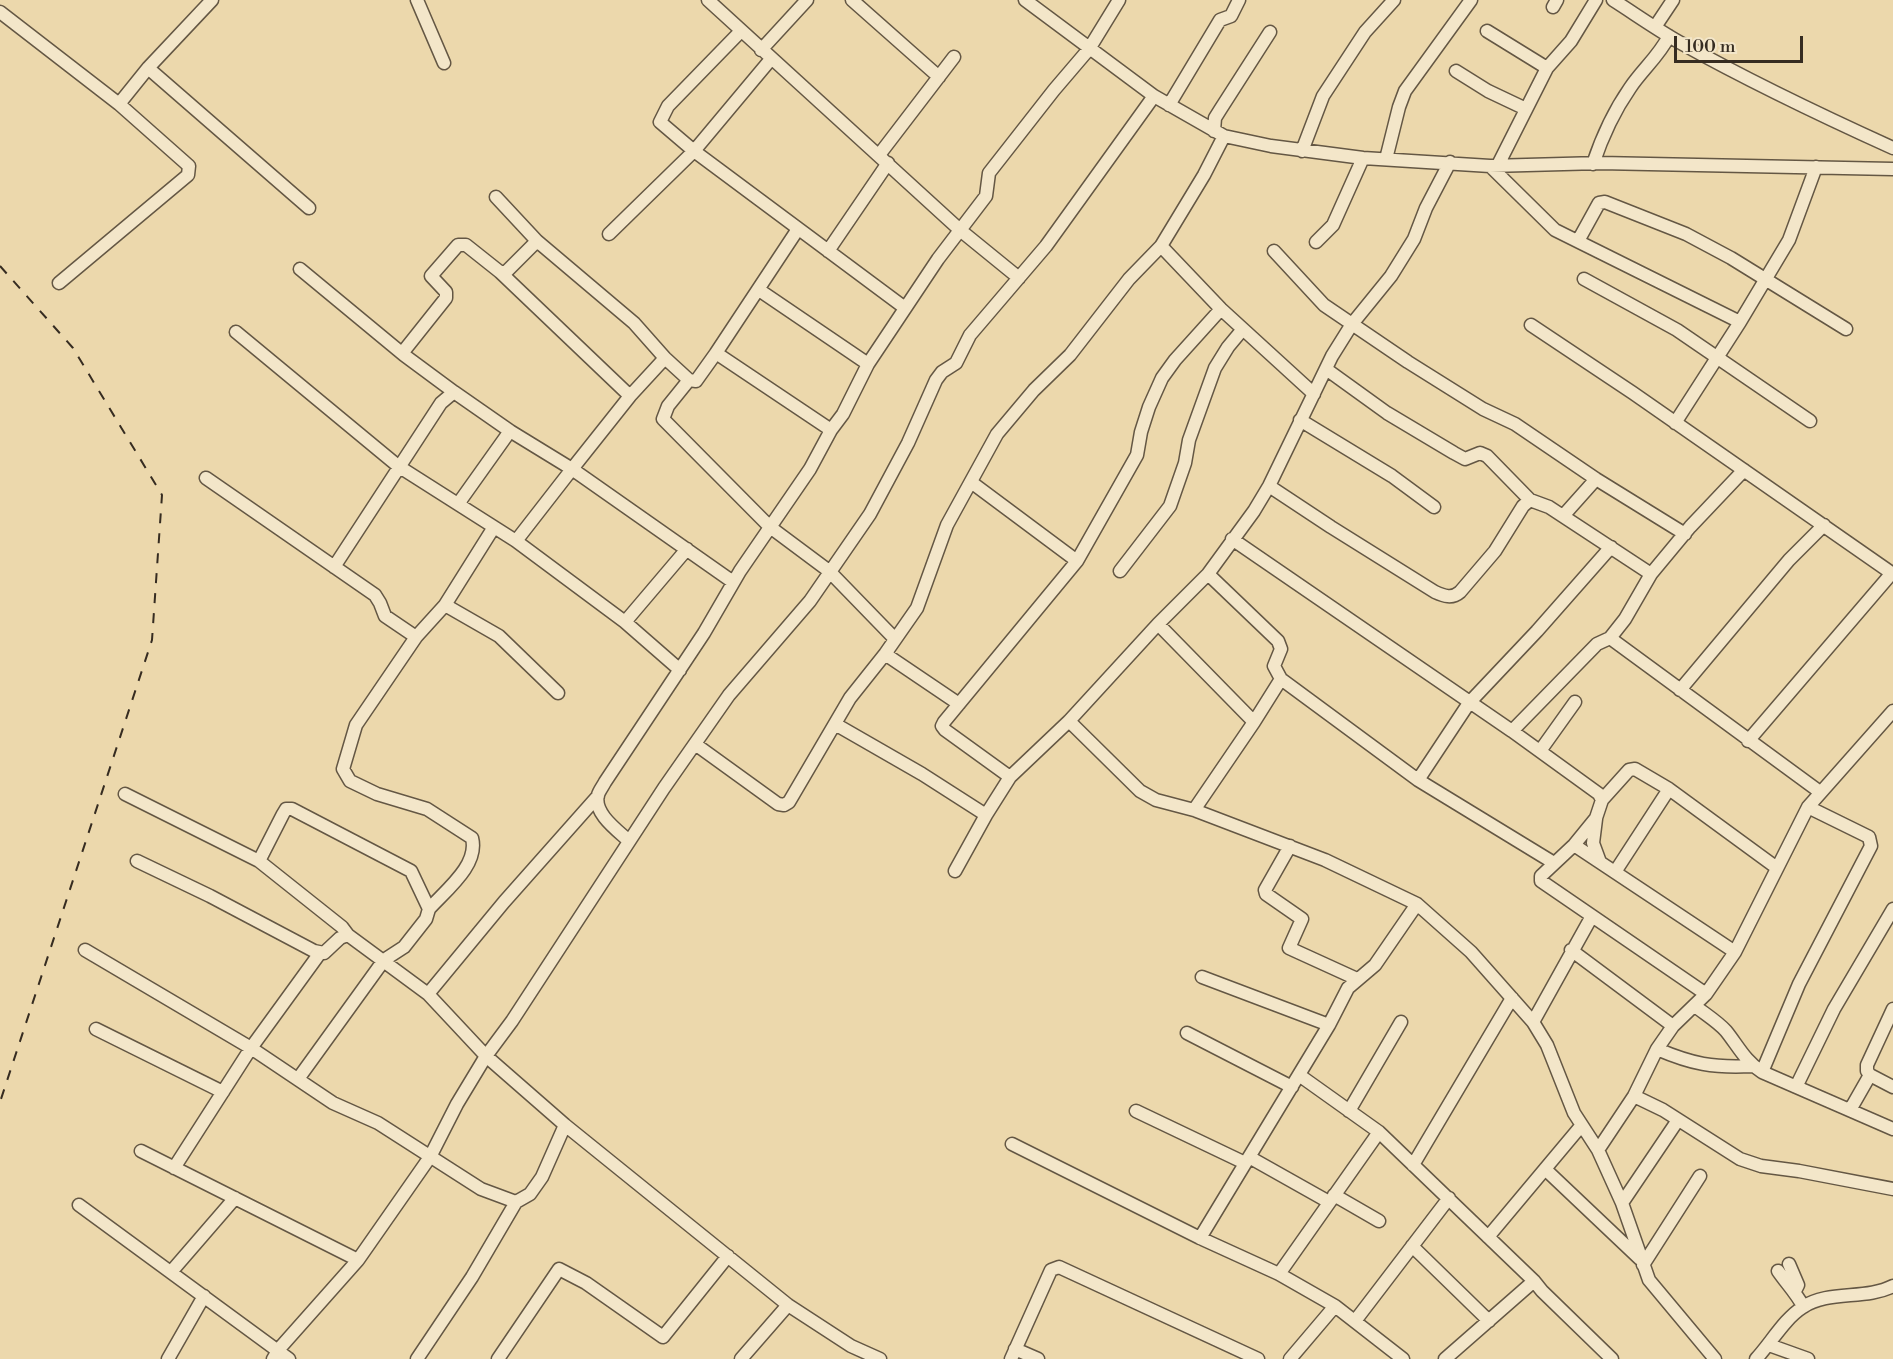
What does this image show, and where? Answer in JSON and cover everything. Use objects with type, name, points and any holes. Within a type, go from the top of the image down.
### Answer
[{"type":"street","points":[[119,104],[148,68],[212,0]]},
{"type":"street","points":[[417,0],[444,63]]},
{"type":"street","points":[[708,0],[960,230],[1018,278]]},
{"type":"street","points":[[761,50],[807,0]]},
{"type":"street","points":[[852,0],[939,76]]},
{"type":"street","points":[[1025,0],[1154,96],[1219,133],[1302,151],[1363,158],[1494,165],[1593,164],[1893,169]]},
{"type":"street","points":[[428,994],[504,902],[598,796],[709,625],[733,582],[810,469],[831,429],[843,414],[868,364],[905,308],[986,196],[989,173],[1089,49],[1119,0]]},
{"type":"street","points":[[1169,105],[1220,20],[1231,16],[1239,0]]},
{"type":"street","points":[[1302,151],[1323,96],[1365,32],[1394,0]]},
{"type":"street","points":[[1386,159],[1405,91],[1471,0]]},
{"type":"street","points":[[1494,165],[1547,68],[1570,41],[1596,0]]},
{"type":"street","points":[[1613,0],[1669,36],[1806,109],[1893,148]]},
{"type":"street","points":[[1655,27],[1672,0]]},
{"type":"street","points":[[0,12],[119,104],[189,166],[189,175],[59,283]]},
{"type":"street","points":[[741,31],[668,106],[660,122],[694,152],[905,308]]},
{"type":"street","points":[[1487,31],[1547,68]]},
{"type":"street","points":[[695,744],[778,804],[784,805],[789,802],[850,698],[885,654],[917,608],[942,535],[996,434],[1034,390],[1070,355],[1129,279],[1161,246],[1204,176],[1219,133],[1215,118],[1270,32]]},
{"type":"street","points":[[1593,164],[1602,140],[1630,87],[1663,47],[1669,36]]},
{"type":"street","points":[[828,251],[884,159],[954,57]]},
{"type":"street","points":[[609,234],[694,152],[771,59]]},
{"type":"street","points":[[148,68],[309,208]]},
{"type":"street","points":[[1456,71],[1488,91],[1526,109]]},
{"type":"street","points":[[276,1354],[358,1260],[429,1157],[486,1056],[512,1021],[695,744],[737,685],[810,601],[878,501],[908,443],[936,380],[942,372],[956,363],[970,335],[1085,193],[1154,96]]},
{"type":"street","points":[[1316,242],[1333,225],[1363,158]]},
{"type":"street","points":[[955,871],[1010,777],[1069,721],[1158,624],[1208,574],[1254,510],[1269,486],[1326,369],[1352,324],[1391,276],[1414,239],[1426,208],[1450,162]]},
{"type":"street","points":[[1494,165],[1555,230],[1740,322]]},
{"type":"street","points":[[1675,423],[1789,240],[1816,167]]},
{"type":"street","points":[[496,197],[537,242],[634,323],[665,358],[689,380],[696,381],[798,229]]},
{"type":"street","points":[[1578,241],[1599,203],[1605,202],[1686,234],[1764,278],[1846,329]]},
{"type":"street","points":[[500,272],[506,272],[511,268],[537,242]]},
{"type":"street","points":[[403,352],[446,298],[446,292],[431,276],[458,245],[466,245],[500,272],[630,396]]},
{"type":"street","points":[[1161,246],[1221,309],[1314,394]]},
{"type":"street","points":[[1274,251],[1324,305],[1408,362],[1483,409],[1515,424],[1596,479],[1685,534]]},
{"type":"street","points":[[300,269],[404,355],[454,392],[510,431],[572,469],[733,582]]},
{"type":"street","points":[[1584,279],[1677,330],[1810,421]]},
{"type":"street","points":[[759,290],[868,364]]},
{"type":"street","points":[[1010,777],[942,726],[1077,561],[1137,455],[1149,406],[1162,378],[1175,360],[1221,309]]},
{"type":"street","points":[[1531,325],[1893,573],[1748,741]]},
{"type":"street","points":[[1120,571],[1170,506],[1185,463],[1189,440],[1215,368],[1243,329]]},
{"type":"street","points":[[236,332],[399,466],[516,540],[625,622],[680,670]]},
{"type":"street","points":[[716,353],[831,429]]},
{"type":"street","points":[[516,540],[630,396],[665,358]]},
{"type":"street","points":[[1326,369],[1387,413],[1454,453],[1466,459],[1480,453],[1487,456],[1530,500],[1550,507],[1651,574]]},
{"type":"street","points":[[689,380],[668,406],[663,419],[770,527],[830,571],[895,639]]},
{"type":"street","points":[[334,567],[441,404],[454,392]]},
{"type":"street","points":[[1300,420],[1392,476],[1434,507]]},
{"type":"street","points":[[458,504],[510,431]]},
{"type":"street","points":[[1512,731],[1598,644],[1610,638],[1625,619],[1651,574],[1744,470]]},
{"type":"street","points":[[206,478],[375,595],[385,616],[416,637]]},
{"type":"street","points":[[1563,516],[1596,479]]},
{"type":"street","points":[[971,482],[1077,561]]},
{"type":"street","points":[[1269,486],[1427,586],[1443,595],[1450,596],[1456,596],[1460,592],[1495,551],[1523,506],[1530,500]]},
{"type":"street","points":[[1680,690],[1777,574],[1824,525]]},
{"type":"street","points":[[298,1079],[384,960],[404,947],[426,919],[429,909],[467,867],[474,848],[472,838],[427,809],[377,794],[350,781],[343,769],[356,725],[416,637],[445,605],[494,527]]},
{"type":"street","points":[[1232,539],[1512,731],[1599,794],[1602,800]]},
{"type":"street","points":[[1418,780],[1469,703],[1537,631],[1611,547]]},
{"type":"street","points":[[625,622],[687,549]]},
{"type":"street","points":[[1208,574],[1278,641],[1281,649],[1274,666],[1281,679],[1418,780],[1554,863]]},
{"type":"street","points":[[445,605],[499,636],[558,693]]},
{"type":"street","points":[[1158,624],[1254,722]]},
{"type":"street","points":[[1610,638],[1820,792]]},
{"type":"street","points":[[885,654],[959,704]]},
{"type":"street","points":[[1194,810],[1281,679]]},
{"type":"street","points":[[1540,751],[1575,702]]},
{"type":"street","points":[[1598,1150],[1634,1096],[1657,1048],[1673,1026],[1706,994],[1735,952],[1808,807],[1893,711]]},
{"type":"street","points":[[1069,721],[1140,791],[1156,800],[1194,810],[1325,860],[1417,904],[1471,952],[1533,1022],[1547,1045],[1574,1113],[1598,1150],[1622,1203],[1649,1280],[1715,1359]]},
{"type":"street","points":[[835,724],[922,774],[986,815]]},
{"type":"street","points":[[1600,862],[1593,843],[1596,818],[1602,800],[1629,770],[1635,769],[1669,789],[1777,868]]},
{"type":"street","points":[[1615,872],[1669,789]]},
{"type":"street","points":[[125,794],[259,861],[342,927],[348,935],[428,994],[486,1056],[565,1125],[788,1305],[851,1346],[880,1359]]},
{"type":"street","points":[[598,796],[599,808],[605,818],[629,841]]},
{"type":"street","points":[[1757,1069],[1871,846],[1869,837],[1808,807]]},
{"type":"street","points":[[259,861],[286,809],[292,809],[411,871],[429,909]]},
{"type":"street","points":[[1596,818],[1574,845],[1541,876],[1541,881],[1706,994]]},
{"type":"street","points":[[1574,845],[1735,952]]},
{"type":"street","points":[[1290,846],[1265,890],[1266,894],[1302,918],[1289,948],[1357,979]]},
{"type":"street","points":[[137,861],[210,896],[314,951],[324,953],[340,938],[348,935]]},
{"type":"street","points":[[1200,1238],[1329,1025],[1348,988],[1375,965],[1417,904]]},
{"type":"street","points":[[1797,1085],[1834,1009],[1892,912]]},
{"type":"street","points":[[1533,1022],[1571,950],[1592,916]]},
{"type":"street","points":[[85,950],[252,1048],[333,1103],[378,1123],[481,1189],[516,1202]]},
{"type":"street","points":[[1571,950],[1673,1026]]},
{"type":"street","points":[[174,1168],[252,1048],[320,953]]},
{"type":"street","points":[[1202,977],[1329,1025]]},
{"type":"street","points":[[1413,1165],[1512,998]]},
{"type":"street","points":[[1695,1006],[1725,1030],[1739,1051],[1757,1069]]},
{"type":"street","points":[[1893,1009],[1867,1065],[1870,1075],[1893,1087]]},
{"type":"street","points":[[1348,1111],[1401,1022]]},
{"type":"street","points":[[96,1029],[223,1092]]},
{"type":"street","points":[[1186,1034],[1292,1087]]},
{"type":"street","points":[[1657,1048],[1688,1062],[1757,1069],[1893,1129]]},
{"type":"street","points":[[1299,1075],[1379,1132],[1534,1281],[1604,1356]]},
{"type":"street","points":[[1850,1110],[1870,1075]]},
{"type":"street","points":[[1634,1096],[1663,1110],[1740,1159],[1761,1166],[1819,1174],[1893,1189]]},
{"type":"street","points":[[1136,1111],[1379,1221]]},
{"type":"street","points":[[1622,1203],[1678,1120]]},
{"type":"street","points":[[417,1359],[472,1277],[516,1202],[530,1194],[542,1177],[565,1125]]},
{"type":"street","points":[[1488,1237],[1581,1126]]},
{"type":"street","points":[[1279,1274],[1379,1132]]},
{"type":"street","points":[[1012,1144],[1200,1238],[1279,1274],[1335,1306],[1403,1359]]},
{"type":"street","points":[[141,1151],[358,1260]]},
{"type":"street","points":[[1545,1169],[1643,1263]]},
{"type":"street","points":[[1643,1263],[1700,1176]]},
{"type":"street","points":[[171,1272],[235,1198]]},
{"type":"street","points":[[1355,1321],[1449,1198]]},
{"type":"street","points":[[79,1205],[204,1296],[276,1354],[289,1359]]},
{"type":"street","points":[[1412,1246],[1489,1321]]},
{"type":"street","points":[[498,1359],[559,1269],[586,1283],[663,1337],[728,1256]]},
{"type":"street","points":[[1038,1359],[1013,1354],[1051,1270],[1059,1267],[1258,1359]]},
{"type":"street","points":[[1784,1268],[1789,1287],[1795,1291],[1803,1306]]},
{"type":"street","points":[[1445,1359],[1534,1281]]},
{"type":"street","points":[[1756,1359],[1803,1306],[1817,1300],[1871,1293],[1893,1286]]},
{"type":"street","points":[[168,1359],[204,1296]]},
{"type":"street","points":[[741,1359],[788,1305]]},
{"type":"street","points":[[1290,1359],[1335,1306]]},
{"type":"street","points":[[1769,1346],[1808,1359]]},
{"type":"railway","points":[[0,266],[73,348],[162,495],[152,640],[0,1102]]}]
